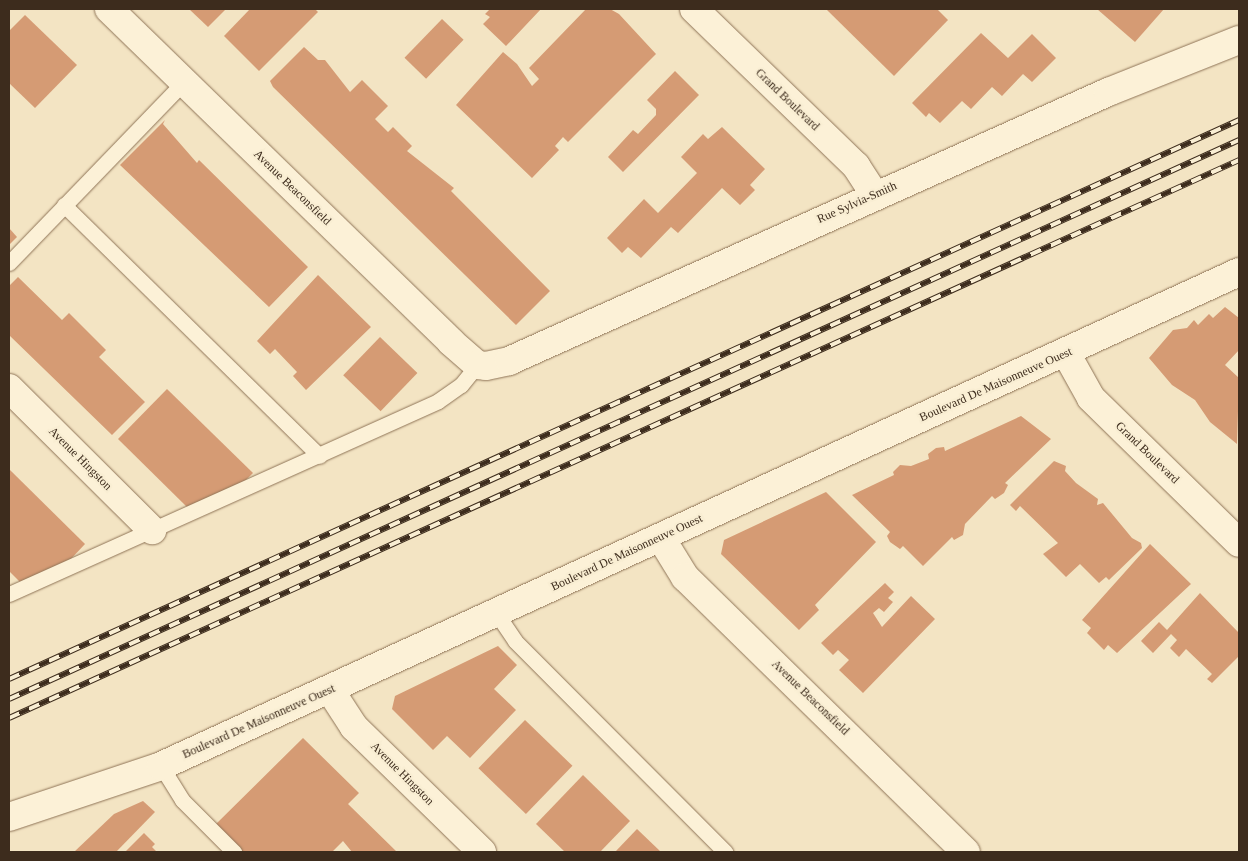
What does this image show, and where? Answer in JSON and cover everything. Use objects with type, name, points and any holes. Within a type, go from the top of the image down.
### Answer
[{"type":"street","name":"Avenue Beaconsfield","points":[[109,9],[476,365]]},
{"type":"street","name":"Grand Boulevard","points":[[694,9],[856,166],[875,195]]},
{"type":"street","name":"Rue Sylvia-Smith","points":[[476,365],[509,361],[1108,92],[1239,40]]},
{"type":"street","name":"Boulevard De Maisonneuve Ouest","points":[[9,817],[161,766],[497,614],[1239,272]]},
{"type":"street","name":"Grand Boulevard","points":[[1066,353],[1091,398],[1239,543]]},
{"type":"street","name":"Avenue Hingston","points":[[9,388],[152,530]]},
{"type":"street","name":"Avenue Beaconsfield","points":[[661,538],[685,577],[966,852]]},
{"type":"street","name":"Avenue Hingston","points":[[330,690],[354,727],[482,852]]},
{"type":"lane","points":[[9,263],[184,82]]},
{"type":"lane","points":[[64,205],[319,456]]},
{"type":"lane","points":[[9,594],[319,456],[451,394],[476,365]]},
{"type":"lane","points":[[497,614],[516,641],[725,852]]},
{"type":"lane","points":[[161,766],[182,800],[234,852]]},
{"type":"building","points":[[189,9],[226,9],[208,27]]},
{"type":"building","points":[[250,9],[315,9],[318,12],[259,71],[224,36]]},
{"type":"building","points":[[490,9],[541,9],[506,46],[483,24],[490,17],[485,14]]},
{"type":"building","points":[[586,9],[610,9],[619,14],[656,54],[568,142],[563,137],[555,146],[559,150],[532,178],[456,105],[503,52],[517,64],[532,86],[539,79],[529,68]]},
{"type":"building","points":[[826,9],[937,9],[948,20],[894,76]]},
{"type":"building","points":[[1097,9],[1164,9],[1135,42]]},
{"type":"building","points":[[25,15],[77,65],[35,108],[9,83],[9,31]]},
{"type":"building","points":[[442,19],[464,40],[426,79],[404,58]]},
{"type":"building","points":[[981,33],[1008,58],[1032,34],[1056,58],[1032,82],[1023,74],[1002,96],[992,87],[971,109],[962,101],[940,123],[929,113],[926,117],[912,103]]},
{"type":"building","points":[[304,47],[318,60],[325,60],[350,92],[362,80],[388,106],[375,119],[388,132],[393,127],[412,146],[407,151],[454,188],[451,191],[550,291],[516,325],[273,87],[270,81]]},
{"type":"building","points":[[675,71],[699,95],[623,172],[608,157],[633,130],[638,134],[656,115],[656,109],[647,100]]},
{"type":"building","points":[[165,120],[163,124],[197,163],[199,160],[308,267],[269,307],[120,165]]},
{"type":"building","points":[[722,127],[765,169],[750,185],[755,190],[740,205],[722,188],[678,233],[671,227],[641,258],[628,247],[622,253],[607,238],[644,199],[658,213],[697,173],[681,157],[703,134],[708,139]]},
{"type":"building","points":[[9,228],[17,237],[9,245]]},
{"type":"building","points":[[318,275],[371,327],[306,390],[293,376],[297,372],[275,349],[270,354],[257,341]]},
{"type":"building","points":[[18,277],[62,320],[69,313],[106,350],[99,357],[145,402],[112,435],[9,335],[9,286]]},
{"type":"building","points":[[1225,307],[1239,318],[1239,350],[1225,365],[1239,378],[1237,444],[1210,422],[1195,400],[1172,385],[1149,358],[1173,330],[1187,328],[1194,320],[1198,325],[1209,314],[1213,318]]},
{"type":"building","points":[[380,337],[417,373],[381,411],[343,375]]},
{"type":"building","points":[[167,389],[253,473],[241,485],[189,509],[118,439]]},
{"type":"building","points":[[1021,416],[1051,439],[1005,483],[1008,485],[1004,493],[995,499],[992,496],[965,524],[963,535],[954,540],[952,537],[923,566],[903,546],[900,549],[890,542],[887,536],[890,532],[852,495],[894,475],[893,472],[900,465],[911,466],[929,459],[928,454],[936,448],[944,447],[945,451]]},
{"type":"building","points":[[1054,461],[1066,466],[1065,471],[1076,483],[1098,499],[1097,505],[1103,503],[1132,538],[1141,543],[1142,548],[1109,580],[1106,577],[1099,583],[1080,564],[1066,577],[1043,554],[1058,543],[1020,506],[1016,511],[1010,505]]},
{"type":"building","points":[[9,469],[85,544],[69,561],[20,582],[9,571]]},
{"type":"building","points":[[826,492],[876,542],[815,605],[819,610],[799,630],[721,554],[724,540]]},
{"type":"building","points":[[1150,544],[1191,584],[1117,653],[1108,645],[1104,650],[1087,633],[1091,628],[1082,620]]},
{"type":"building","points":[[885,583],[894,592],[888,598],[893,602],[884,612],[879,608],[873,613],[882,627],[911,596],[935,619],[863,693],[839,670],[849,660],[838,650],[833,655],[821,643]]},
{"type":"building","points":[[1200,593],[1239,633],[1239,656],[1212,683],[1207,679],[1212,674],[1186,649],[1179,657],[1170,648],[1177,640],[1171,634],[1153,653],[1141,641],[1159,622],[1167,630]]},
{"type":"building","points":[[498,646],[517,665],[494,689],[516,710],[470,758],[447,736],[433,750],[392,709],[395,696]]},
{"type":"building","points":[[525,720],[572,766],[526,814],[478,768]]},
{"type":"building","points":[[303,738],[359,793],[348,804],[397,852],[352,852],[343,841],[332,852],[242,852],[215,825]]},
{"type":"building","points":[[583,775],[630,821],[600,852],[565,852],[536,824]]},
{"type":"building","points":[[143,801],[155,812],[116,852],[74,852],[114,814]]},
{"type":"building","points":[[637,829],[661,852],[615,852]]},
{"type":"building","points":[[144,833],[155,844],[152,847],[157,852],[125,852]]},
{"type":"railway","points":[[9,679],[1239,120]]},
{"type":"railway","points":[[9,699],[1239,140]]},
{"type":"railway","points":[[9,718],[1239,160]]}]
